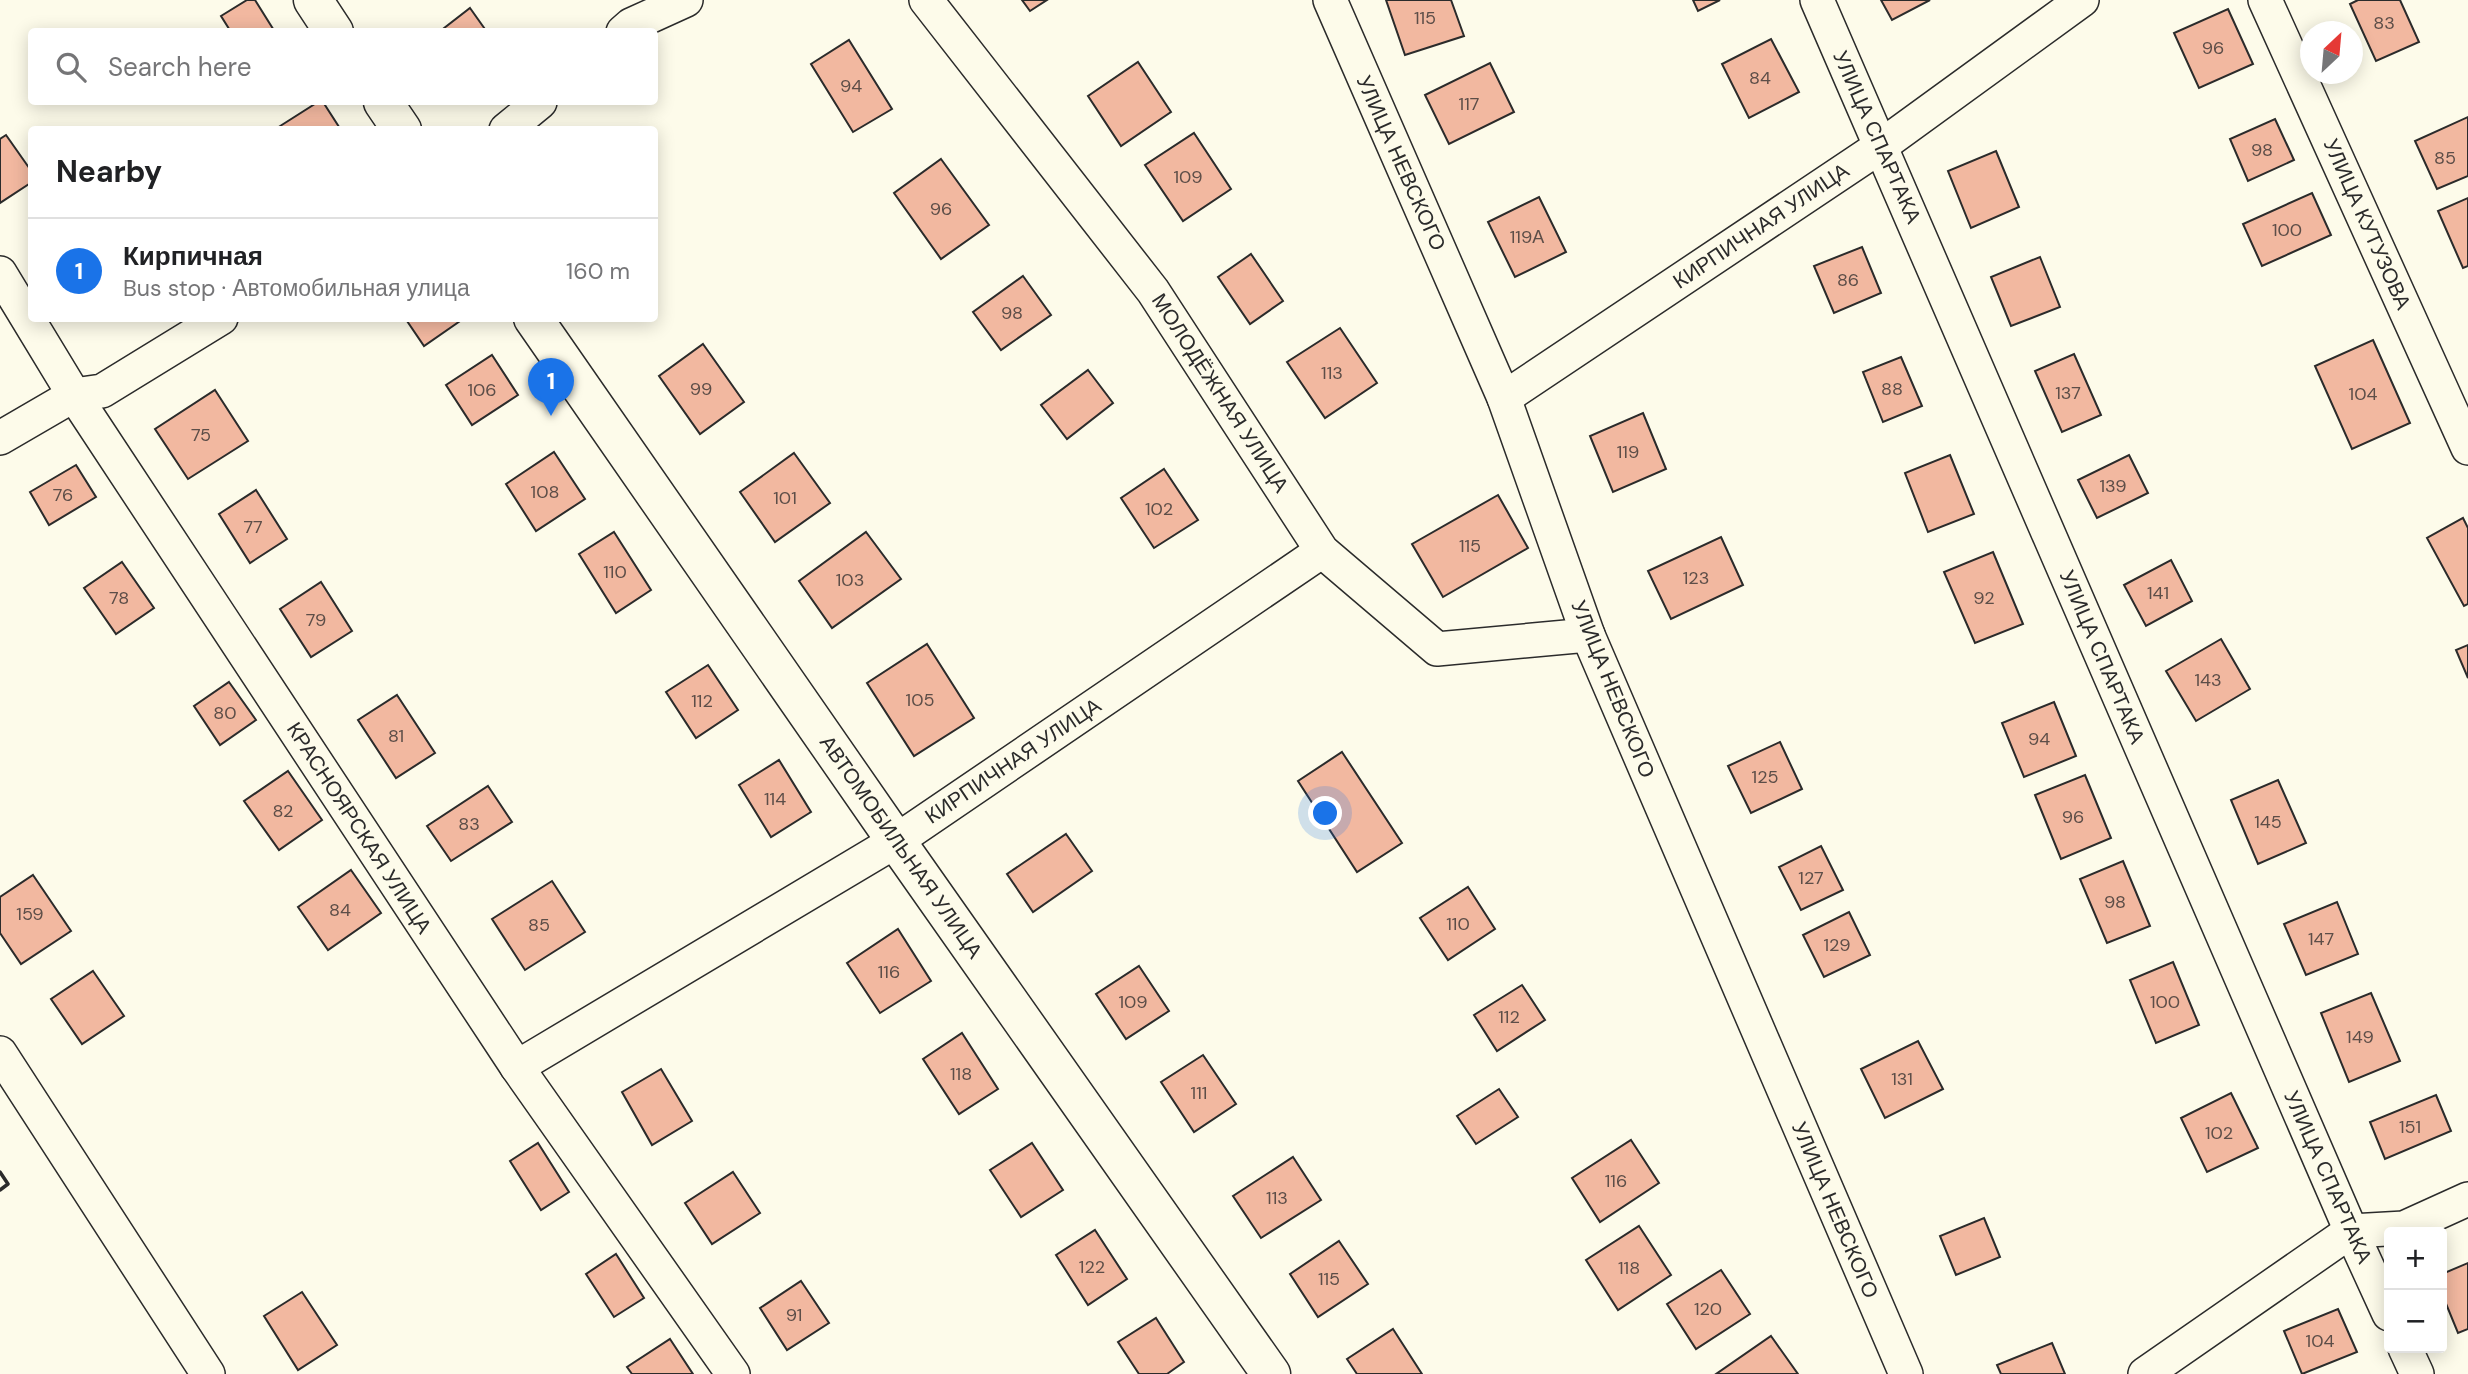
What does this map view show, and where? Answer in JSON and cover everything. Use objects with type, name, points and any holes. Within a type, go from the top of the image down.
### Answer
[{"type":"street","points":[[313,0],[331,28]]},
{"type":"street","points":[[628,28],[686,0]]},
{"type":"street","name":"МОЛОДЁЖНАЯ УЛИЦА","points":[[926,0],[1153,291],[1322,551],[1437,649],[1588,635]]},
{"type":"street","name":"УЛИЦА НЕВСКОГО","points":[[1330,0],[1504,398],[1588,635],[1906,1374]]},
{"type":"street","name":"УЛИЦА СПАРТАКА","points":[[1817,0],[2384,1303]]},
{"type":"street","name":"КИРПИЧНАЯ УЛИЦА","points":[[1504,398],[1881,146],[2082,0]]},
{"type":"street","name":"УЛИЦА КУТУЗОВА","points":[[2265,0],[2468,448]]},
{"type":"street","points":[[385,105],[399,126]]},
{"type":"street","points":[[511,126],[536,105]]},
{"type":"street","name":"КРАСНОЯРСКАЯ УЛИЦА","points":[[0,273],[28,319]]},
{"type":"street","name":"КРАСНОЯРСКАЯ УЛИЦА","points":[[30,322],[74,395],[517,1067],[733,1374]]},
{"type":"street","points":[[0,438],[74,395],[102,391],[214,322]]},
{"type":"street","name":"АВТОМОБИЛЬНАЯ УЛИЦА","points":[[536,322],[1270,1374]]},
{"type":"street","name":"КИРПИЧНАЯ УЛИЦА","points":[[517,1067],[896,841],[1322,551]]},
{"type":"street","points":[[0,1053],[208,1374]]},
{"type":"street","points":[[2145,1374],[2351,1231],[2404,1228],[2468,1199]]},
{"type":"street","points":[[2407,1353],[2417,1374]]},
{"type":"building","points":[[247,0],[255,0],[272,28],[228,28],[221,16]]},
{"type":"building","points":[[1022,0],[1047,0],[1030,11]]},
{"type":"building","points":[[1386,0],[1451,0],[1464,36],[1405,55]]},
{"type":"building","points":[[1693,0],[1720,0],[1698,11]]},
{"type":"building","points":[[1881,0],[1930,0],[1892,20]]},
{"type":"building","points":[[2358,0],[2400,0],[2419,42],[2376,61],[2363,32],[2363,21],[2358,21],[2350,4]]},
{"type":"building","points":[[470,8],[484,28],[444,28]]},
{"type":"building","points":[[2228,9],[2253,64],[2199,88],[2174,33]]},
{"type":"building","points":[[1771,39],[1799,92],[1749,118],[1722,64]]},
{"type":"building","points":[[849,40],[892,109],[853,132],[811,64]]},
{"type":"building","points":[[1138,62],[1171,112],[1121,146],[1088,96]]},
{"type":"building","points":[[1490,63],[1514,112],[1449,144],[1425,95]]},
{"type":"building","points":[[313,105],[325,105],[338,126],[280,126]]},
{"type":"building","points":[[2468,117],[2468,176],[2437,189],[2415,141]]},
{"type":"building","points":[[2275,119],[2294,160],[2248,181],[2230,139]]},
{"type":"building","points":[[1194,133],[1231,189],[1183,221],[1145,165]]},
{"type":"building","points":[[6,135],[28,166],[28,185],[0,203],[0,139]]},
{"type":"building","points":[[1996,151],[2019,207],[1971,228],[1948,171]]},
{"type":"building","points":[[941,159],[989,225],[941,259],[894,193]]},
{"type":"building","points":[[2312,193],[2331,235],[2262,266],[2243,224]]},
{"type":"building","points":[[1539,197],[1566,252],[1515,277],[1488,222]]},
{"type":"building","points":[[2468,198],[2468,266],[2463,268],[2438,211]]},
{"type":"building","points":[[1862,247],[1881,293],[1834,313],[1814,266]]},
{"type":"building","points":[[1251,254],[1283,301],[1250,324],[1218,277]]},
{"type":"building","points":[[2040,257],[2060,307],[2011,326],[1991,277]]},
{"type":"building","points":[[1023,276],[1051,315],[1001,350],[973,312]]},
{"type":"building","points":[[408,322],[459,322],[424,346]]},
{"type":"building","points":[[1340,328],[1377,383],[1325,418],[1287,362]]},
{"type":"building","points":[[2373,340],[2410,423],[2352,449],[2315,366]]},
{"type":"building","points":[[703,344],[744,402],[700,434],[659,376]]},
{"type":"building","points":[[2074,354],[2101,415],[2062,432],[2035,371]]},
{"type":"building","points":[[492,355],[518,395],[472,425],[446,385]]},
{"type":"building","points":[[1901,357],[1922,406],[1883,422],[1863,372]]},
{"type":"building","points":[[1088,370],[1113,403],[1067,439],[1041,405]]},
{"type":"building","points":[[215,390],[248,441],[188,479],[155,429]]},
{"type":"building","points":[[1643,413],[1666,469],[1613,492],[1590,436]]},
{"type":"building","points":[[554,452],[585,499],[536,531],[506,484]]},
{"type":"building","points":[[794,453],[830,503],[775,542],[740,492]]},
{"type":"building","points":[[1950,455],[1974,514],[1928,532],[1905,473]]},
{"type":"building","points":[[2129,455],[2148,493],[2097,518],[2078,480]]},
{"type":"building","points":[[76,465],[96,497],[49,525],[30,492]]},
{"type":"building","points":[[1164,469],[1198,520],[1154,548],[1121,498]]},
{"type":"building","points":[[256,490],[287,539],[250,563],[219,514]]},
{"type":"building","points":[[1498,495],[1528,548],[1443,597],[1412,544]]},
{"type":"building","points":[[2463,518],[2468,528],[2468,604],[2464,606],[2427,538]]},
{"type":"building","points":[[614,532],[651,590],[616,613],[579,554]]},
{"type":"building","points":[[866,532],[901,579],[832,628],[799,581]]},
{"type":"building","points":[[1721,537],[1743,585],[1671,619],[1648,571]]},
{"type":"building","points":[[1993,552],[2023,624],[1975,643],[1944,572]]},
{"type":"building","points":[[2171,560],[2192,601],[2146,626],[2124,585]]},
{"type":"building","points":[[122,562],[154,608],[116,634],[84,588]]},
{"type":"building","points":[[321,582],[352,631],[311,657],[280,609]]},
{"type":"building","points":[[2221,639],[2250,689],[2196,721],[2166,671]]},
{"type":"building","points":[[927,644],[974,718],[914,756],[867,683]]},
{"type":"building","points":[[2468,645],[2468,678],[2456,650]]},
{"type":"building","points":[[708,665],[738,710],[696,738],[666,692]]},
{"type":"building","points":[[229,682],[256,720],[220,745],[194,706]]},
{"type":"building","points":[[397,695],[435,753],[396,778],[358,720]]},
{"type":"building","points":[[2054,702],[2076,756],[2024,777],[2002,723]]},
{"type":"building","points":[[1780,742],[1802,789],[1751,813],[1728,766]]},
{"type":"building","points":[[1342,752],[1402,843],[1357,872],[1298,781]]},
{"type":"building","points":[[779,760],[811,812],[771,837],[739,785]]},
{"type":"building","points":[[288,771],[322,820],[279,850],[244,801]]},
{"type":"building","points":[[2085,775],[2111,838],[2061,859],[2035,795]]},
{"type":"building","points":[[2278,780],[2306,843],[2258,864],[2231,800]]},
{"type":"building","points":[[488,786],[512,822],[451,861],[427,826]]},
{"type":"building","points":[[1066,834],[1092,871],[1033,912],[1007,874]]},
{"type":"building","points":[[1821,846],[1843,890],[1801,910],[1779,867]]},
{"type":"building","points":[[2123,861],[2150,926],[2107,943],[2080,879]]},
{"type":"building","points":[[351,870],[381,913],[328,950],[298,907]]},
{"type":"building","points":[[33,875],[71,931],[21,964],[0,933],[0,897]]},
{"type":"building","points":[[552,881],[585,932],[525,970],[492,919]]},
{"type":"building","points":[[1468,887],[1495,929],[1448,960],[1420,918]]},
{"type":"building","points":[[2337,902],[2358,954],[2306,975],[2284,924]]},
{"type":"building","points":[[1849,912],[1870,955],[1824,977],[1803,935]]},
{"type":"building","points":[[898,929],[931,981],[880,1013],[847,963]]},
{"type":"building","points":[[2173,962],[2199,1025],[2156,1043],[2130,980]]},
{"type":"building","points":[[1139,966],[1169,1011],[1126,1039],[1096,994]]},
{"type":"building","points":[[93,971],[124,1016],[82,1044],[51,999]]},
{"type":"building","points":[[1522,985],[1545,1020],[1497,1051],[1474,1015]]},
{"type":"building","points":[[2371,993],[2400,1061],[2349,1082],[2321,1013]]},
{"type":"building","points":[[962,1033],[998,1089],[959,1114],[923,1059]]},
{"type":"building","points":[[1918,1041],[1943,1089],[1885,1118],[1861,1069]]},
{"type":"building","points":[[1203,1055],[1236,1104],[1194,1132],[1161,1082]]},
{"type":"building","points":[[661,1069],[692,1121],[652,1145],[622,1092]]},
{"type":"building","points":[[1499,1089],[1518,1117],[1476,1144],[1457,1116]]},
{"type":"building","points":[[2231,1093],[2258,1148],[2207,1172],[2181,1118]]},
{"type":"building","points":[[2436,1095],[2451,1131],[2385,1159],[2370,1122]]},
{"type":"building","points":[[1631,1140],[1659,1183],[1600,1222],[1572,1178]]},
{"type":"building","points":[[538,1143],[569,1192],[541,1210],[510,1161]]},
{"type":"building","points":[[1032,1143],[1063,1190],[1021,1217],[990,1170]]},
{"type":"building","points":[[1293,1157],[1321,1200],[1261,1238],[1233,1196]]},
{"type":"building","points":[[733,1172],[760,1213],[712,1244],[685,1203]]},
{"type":"building","points":[[1984,1218],[2000,1257],[1956,1275],[1940,1236]]},
{"type":"building","points":[[1639,1226],[1671,1275],[1618,1310],[1586,1260]]},
{"type":"building","points":[[1095,1230],[1127,1279],[1088,1305],[1056,1255]]},
{"type":"building","points":[[1339,1241],[1368,1284],[1318,1317],[1290,1274]]},
{"type":"building","points":[[616,1254],[644,1298],[614,1317],[586,1274]]},
{"type":"building","points":[[2468,1263],[2468,1329],[2458,1333],[2447,1306],[2447,1272]]},
{"type":"building","points":[[1721,1270],[1750,1314],[1696,1349],[1667,1304]]},
{"type":"building","points":[[801,1281],[829,1323],[787,1350],[760,1308]]},
{"type":"building","points":[[302,1292],[337,1345],[298,1370],[264,1316]]},
{"type":"building","points":[[2338,1309],[2357,1352],[2302,1374],[2284,1331]]},
{"type":"building","points":[[1156,1318],[1184,1362],[1167,1374],[1139,1374],[1118,1342]]},
{"type":"building","points":[[1393,1329],[1422,1374],[1357,1374],[1347,1359]]},
{"type":"building","points":[[1771,1336],[1798,1374],[1716,1374]]},
{"type":"building","points":[[670,1339],[693,1374],[632,1374],[627,1367]]},
{"type":"building","points":[[2052,1343],[2065,1374],[2001,1374],[1997,1365]]},
{"type":"wall","points":[[0,1172],[8,1184],[0,1190]]},
{"type":"place","name":"Кирпичная","points":[[551,416]]}]
